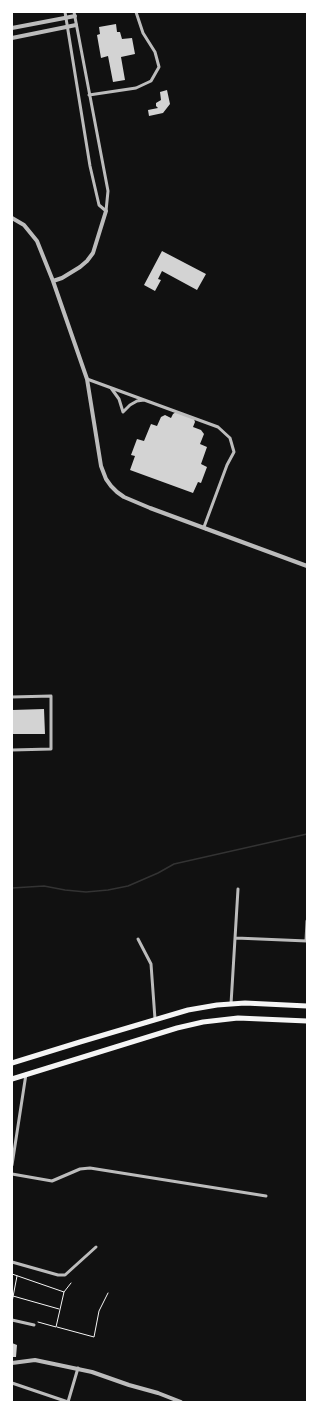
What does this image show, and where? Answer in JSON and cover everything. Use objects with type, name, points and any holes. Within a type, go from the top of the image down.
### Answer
[{"type":"main road","points":[[12,1063],[188,1010],[231,1004],[259,1003],[307,1006]]},
{"type":"main road","points":[[12,1079],[177,1028],[203,1022],[238,1018],[307,1020]]},
{"type":"street","points":[[65,12],[90,166],[99,205],[106,211]]},
{"type":"street","points":[[89,95],[136,88],[151,81],[159,67],[154,52],[143,32],[136,12]]},
{"type":"street","points":[[12,28],[74,14],[108,191],[106,211],[93,253],[80,267],[62,278],[53,281]]},
{"type":"street","points":[[12,38],[76,25]]},
{"type":"street","points":[[12,218],[24,225],[35,237],[41,248],[87,379],[101,466],[111,486],[124,497],[307,566]]},
{"type":"street","points":[[87,379],[218,427],[230,438],[234,452],[227,465],[204,527],[206,529]]},
{"type":"street","points":[[111,388],[119,399],[123,412],[137,401],[145,400]]},
{"type":"street","points":[[12,697],[51,696],[51,749],[12,750]]},
{"type":"street","points":[[231,1004],[238,889]]},
{"type":"street","points":[[236,938],[306,941],[307,921]]},
{"type":"street","points":[[138,939],[152,970],[155,1019]]},
{"type":"street","points":[[12,1165],[26,1074]]},
{"type":"street","points":[[12,1174],[52,1181],[80,1169],[90,1168],[266,1196]]},
{"type":"street","points":[[12,1262],[58,1275],[65,1275],[96,1247]]},
{"type":"street","points":[[12,1320],[34,1323]]},
{"type":"street","points":[[12,1363],[35,1360],[78,1368],[158,1393],[181,1402]]},
{"type":"street","points":[[12,1383],[68,1402],[78,1368]]},
{"type":"path","points":[[12,1274],[64,1292]]},
{"type":"path","points":[[12,1302],[17,1276]]},
{"type":"path","points":[[56,1327],[64,1292],[71,1283]]},
{"type":"path","points":[[34,1323],[94,1337],[99,1311],[108,1293]]},
{"type":"path","points":[[13,1296],[60,1310]]},
{"type":"building","points":[[116,24],[117,32],[120,32],[122,39],[132,38],[135,54],[121,57],[125,80],[113,82],[108,56],[101,58],[97,35],[100,34],[99,27]]},
{"type":"building","points":[[167,90],[170,104],[163,113],[149,116],[148,110],[158,108],[156,103],[161,100],[160,92]]},
{"type":"building","points":[[162,251],[206,274],[197,290],[162,271],[158,279],[161,280],[155,291],[144,285]]},
{"type":"building","points":[[176,412],[194,419],[195,422],[193,427],[201,430],[204,434],[200,444],[207,447],[201,464],[207,467],[201,483],[198,482],[193,493],[130,470],[135,456],[131,455],[137,439],[144,441],[151,424],[157,426],[161,417],[165,415],[171,418]]},
{"type":"building","points":[[44,709],[45,734],[12,734],[12,710]]},
{"type":"building","points":[[12,1343],[17,1345],[16,1357],[12,1357]]},
{"type":"waterway","points":[[12,888],[44,886],[86,892],[108,890],[128,886],[158,873],[174,864],[307,834]]}]
